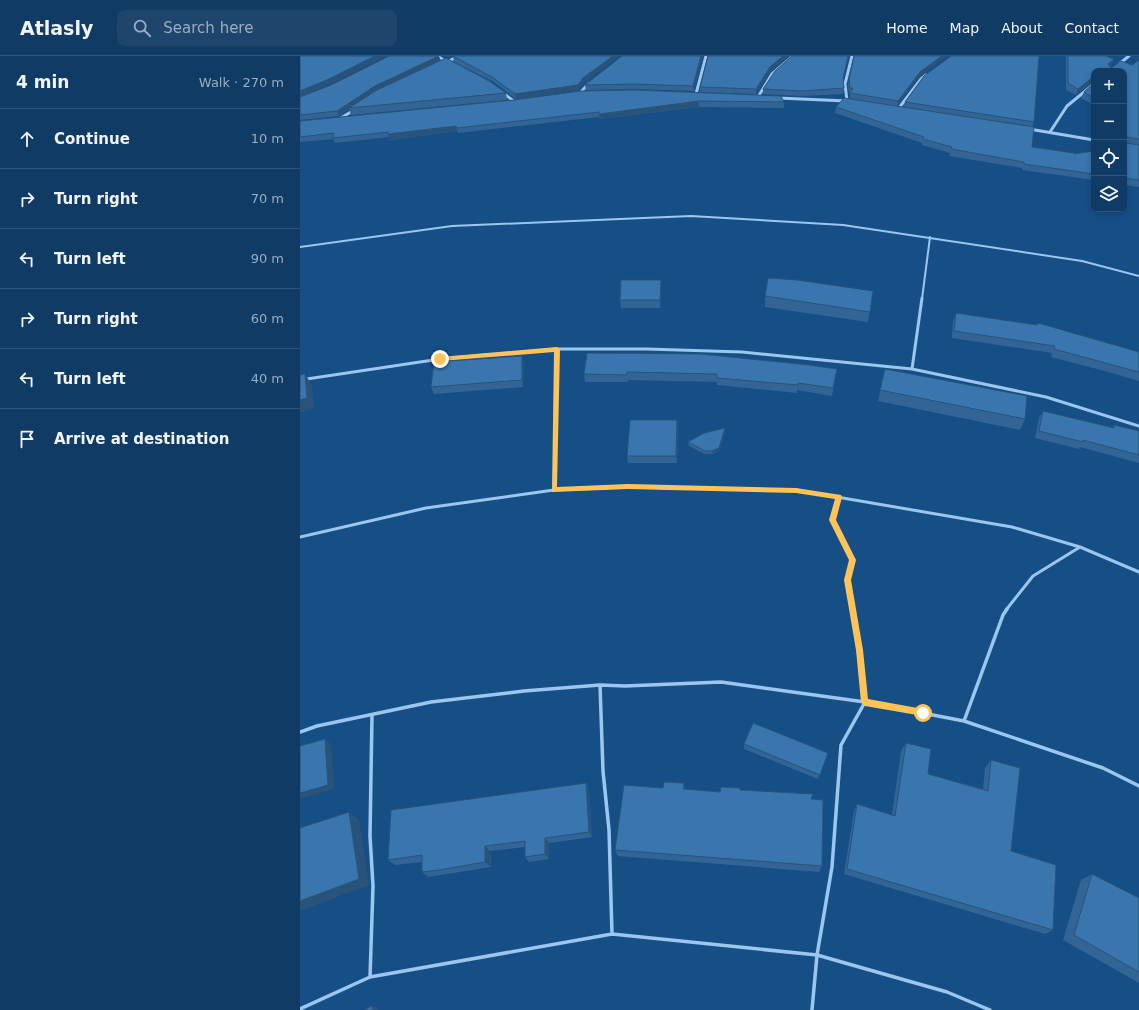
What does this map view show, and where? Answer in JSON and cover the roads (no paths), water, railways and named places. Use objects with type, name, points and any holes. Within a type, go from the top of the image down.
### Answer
[{"type":"street","points":[[437,56],[452,64]]},
{"type":"street","points":[[440,65],[459,56]]},
{"type":"street","points":[[696,94],[706,56]]},
{"type":"street","points":[[758,97],[764,84],[777,68],[793,56]]},
{"type":"street","points":[[847,101],[845,84],[852,56]]},
{"type":"street","points":[[1114,67],[1129,56]]},
{"type":"street","points":[[899,108],[921,79],[932,72]]},
{"type":"street","points":[[580,93],[593,80]]},
{"type":"street","points":[[1050,132],[1067,106],[1091,86]]},
{"type":"street","points":[[497,89],[515,102]]},
{"type":"street","points":[[573,94],[588,93]]},
{"type":"street","points":[[690,94],[704,94]]},
{"type":"street","points":[[751,97],[766,97]]},
{"type":"street","points":[[773,98],[854,102]]},
{"type":"street","points":[[507,102],[522,101]]},
{"type":"street","points":[[340,119],[360,106]]},
{"type":"street","points":[[891,107],[906,109]]},
{"type":"street","points":[[334,120],[348,118]]},
{"type":"street","points":[[1028,129],[1091,139]]},
{"type":"lane","points":[[300,247],[452,226],[691,216],[843,226],[1082,261],[1139,276]]},
{"type":"lane","points":[[912,369],[930,238]]},
{"type":"lane","points":[[554,490],[557,349]]},
{"type":"lane","points":[[300,380],[440,359],[557,349],[647,349],[742,352],[912,369],[1046,397],[1139,426]]},
{"type":"lane","points":[[300,537],[426,508],[554,490],[628,487],[796,490],[1012,527],[1080,547],[1139,572]]},
{"type":"lane","points":[[812,1010],[817,955],[832,867],[841,745],[865,702],[859,650],[848,580],[852,560],[832,520],[839,497]]},
{"type":"lane","points":[[964,721],[1003,615],[1033,576],[1080,547]]},
{"type":"lane","points":[[300,732],[317,726],[431,702],[524,691],[600,685],[624,686],[721,682],[865,702],[964,721],[1103,768],[1139,786]]},
{"type":"lane","points":[[600,685],[603,771],[609,830],[612,934]]},
{"type":"lane","points":[[370,976],[373,886],[370,836],[372,715]]},
{"type":"lane","points":[[300,1009],[370,976],[612,934],[817,955],[947,992],[990,1010]]}]
